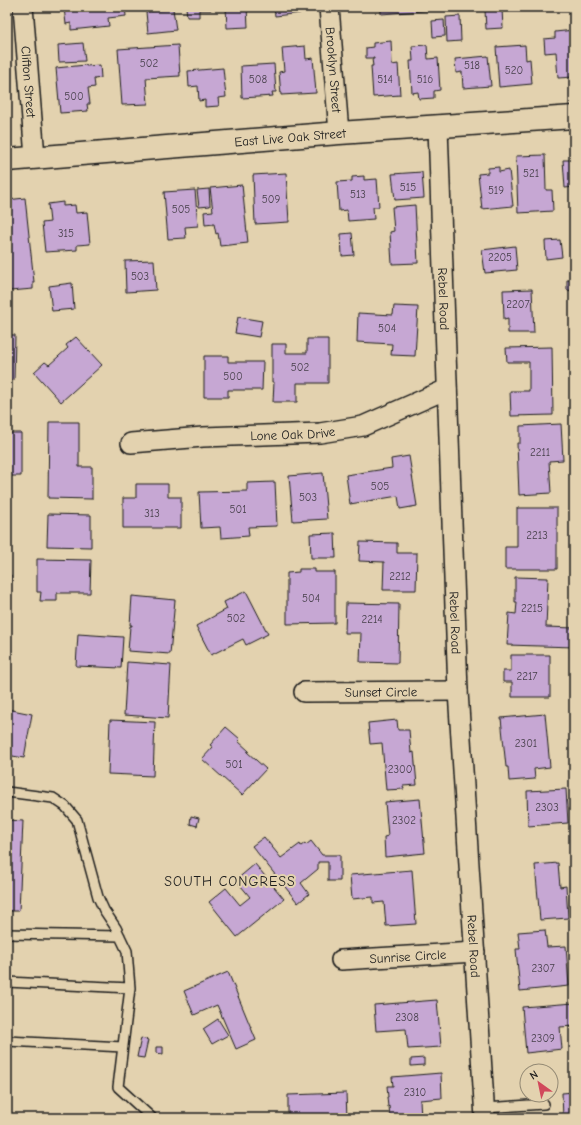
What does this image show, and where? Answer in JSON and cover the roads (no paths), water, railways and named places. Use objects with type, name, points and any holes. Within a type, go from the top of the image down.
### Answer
[{"type":"street","name":"Clifton Street","points":[[23,7],[35,157]]},
{"type":"street","name":"Brooklyn Street","points":[[329,7],[339,133]]},
{"type":"street","name":"East Live Oak Street","points":[[7,160],[339,133],[574,117]]},
{"type":"street","name":"Rebel Road","points":[[438,127],[458,691],[485,1113]]},
{"type":"street","name":"Lone Oak Drive","points":[[131,443],[203,437],[320,433],[363,426],[447,389]]},
{"type":"street","name":"Sunset Circle","points":[[304,692],[458,691]]},
{"type":"street","name":"Sunrise Circle","points":[[341,960],[475,952]]},
{"type":"lane","points":[[7,792],[53,798],[65,806],[77,820],[98,896],[104,910],[116,928],[127,951],[130,988],[118,1087],[152,1118]]},
{"type":"lane","points":[[7,934],[120,936]]},
{"type":"lane","points":[[7,982],[130,988]]},
{"type":"lane","points":[[7,1041],[123,1047]]},
{"type":"lane","points":[[485,1113],[544,1104]]},
{"type":"district","name":"SOUTH CONGRESS","points":[[230,881]]}]
